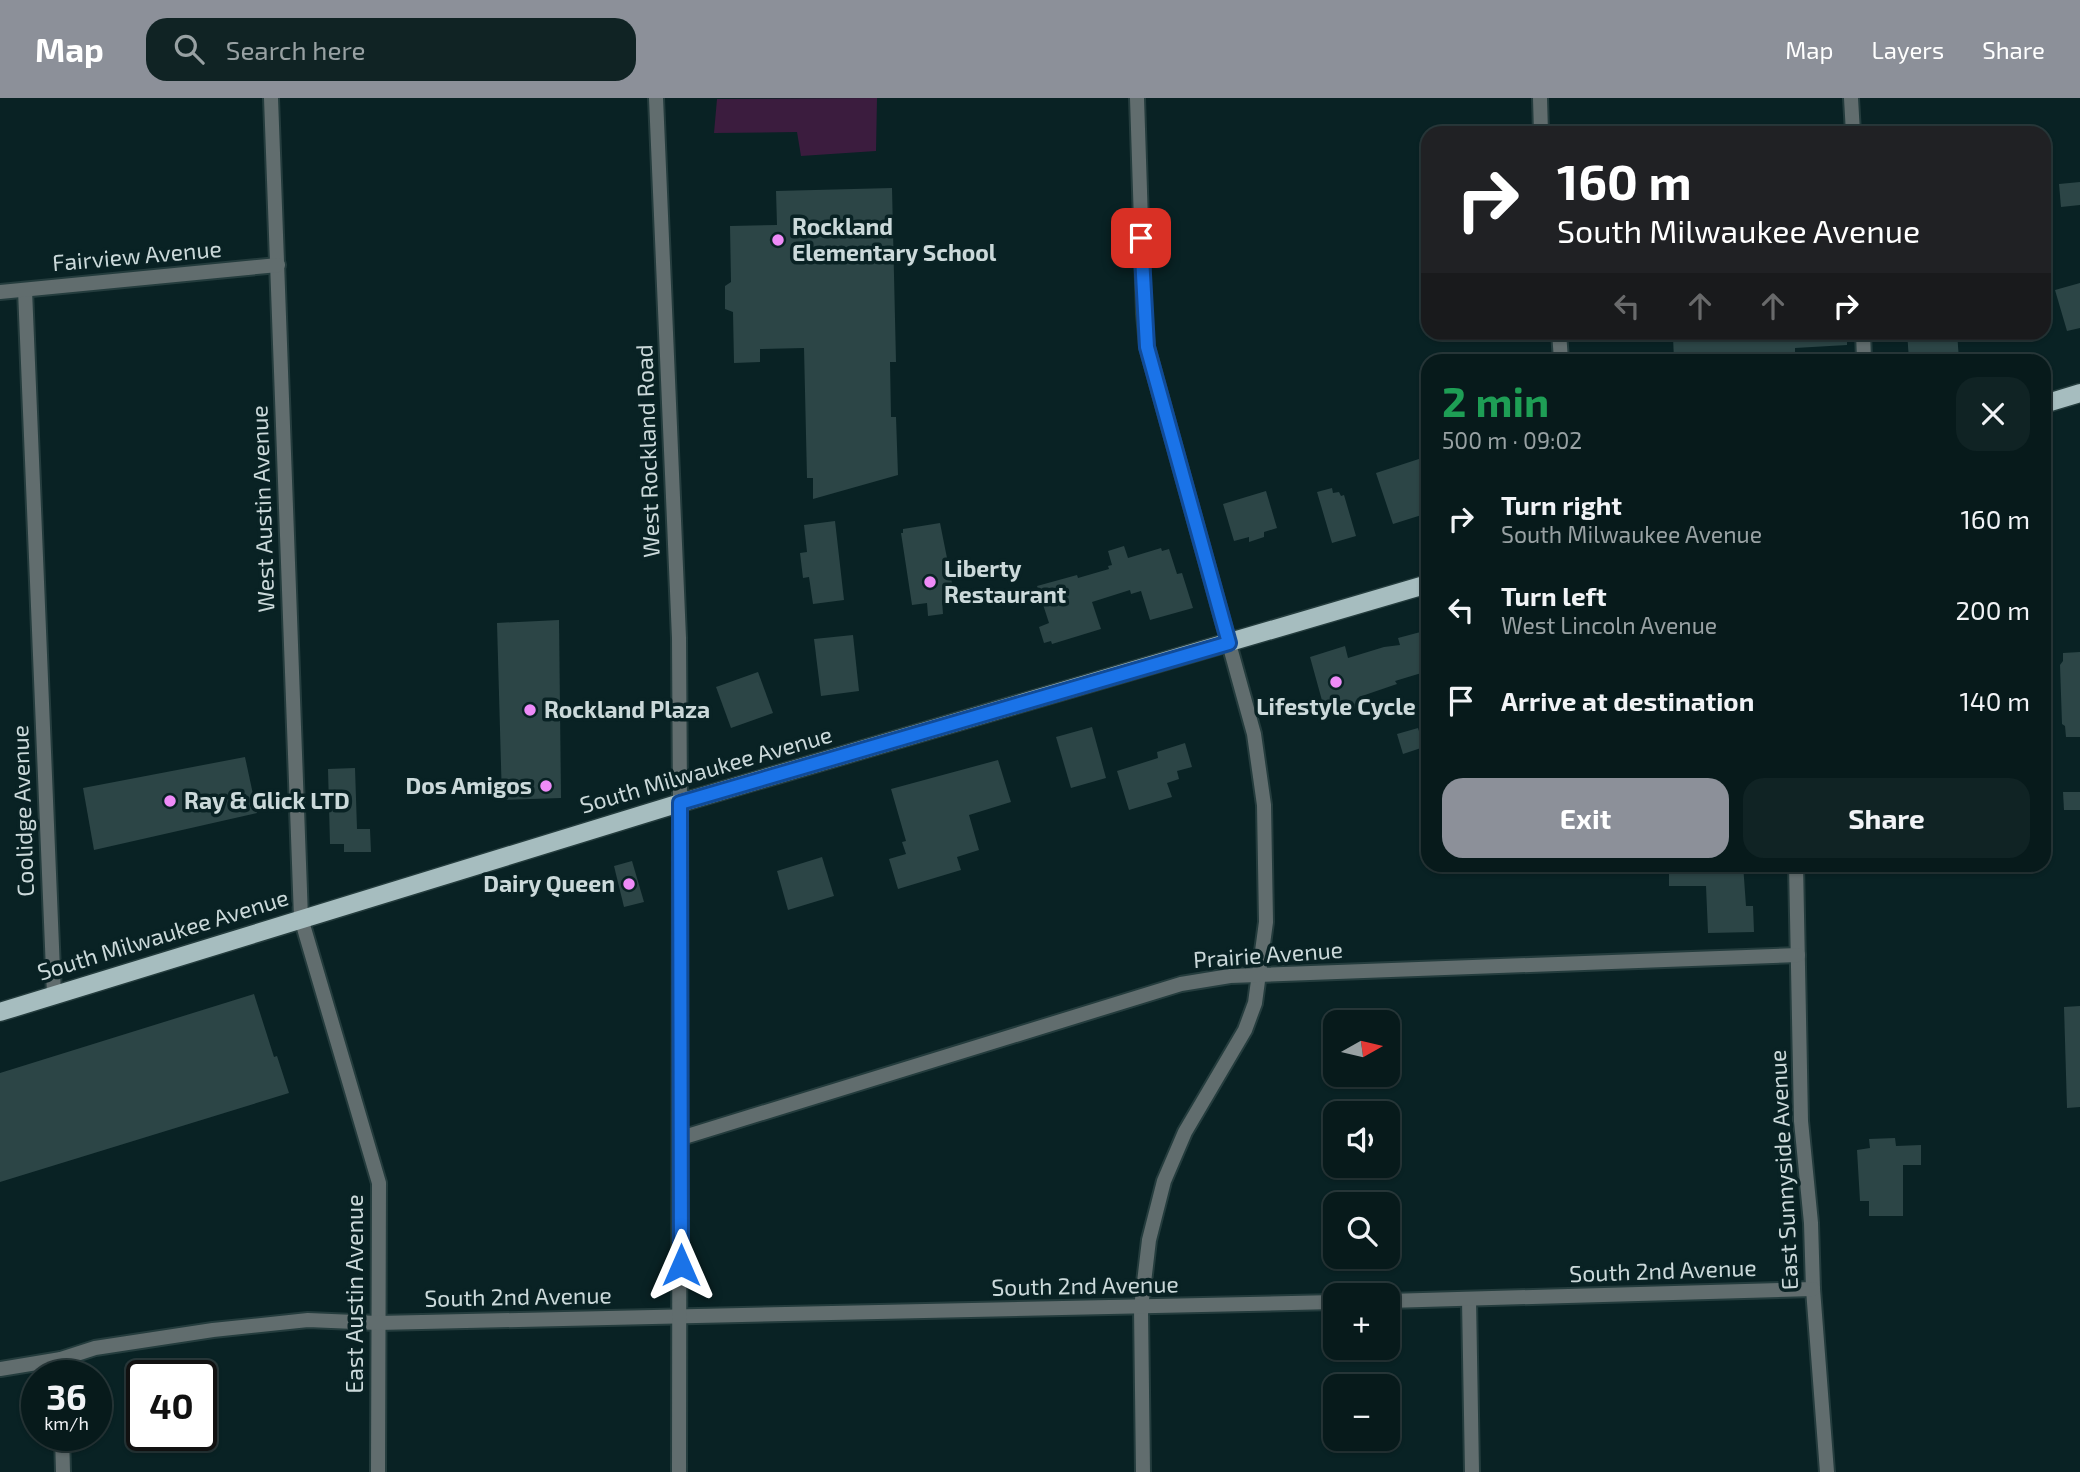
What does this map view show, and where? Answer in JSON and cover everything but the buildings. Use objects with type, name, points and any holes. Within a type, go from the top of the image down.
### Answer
[{"type":"main road","points":[[2051,402],[2080,393]]},
{"type":"main road","name":"South Milwaukee Avenue","points":[[0,1012],[680,803],[1421,586]]},
{"type":"street","name":"West Austin Avenue","points":[[271,98],[300,918]]},
{"type":"street","name":"West Rockland Road","points":[[656,98],[679,638],[679,1472]]},
{"type":"street","points":[[1137,98],[1147,347],[1254,734],[1264,805],[1266,922],[1255,1003],[1245,1031],[1185,1132],[1164,1181],[1149,1240],[1141,1308],[1143,1472]]},
{"type":"street","points":[[1540,98],[1541,126]]},
{"type":"street","points":[[1851,98],[1853,126]]},
{"type":"street","name":"Fairview Avenue","points":[[0,292],[278,265]]},
{"type":"street","name":"Coolidge Avenue","points":[[25,290],[54,995]]},
{"type":"street","name":"East Sunnyside Avenue","points":[[1796,872],[1801,1121],[1811,1223],[1813,1289],[1827,1472]]},
{"type":"street","name":"East Austin Avenue","points":[[300,918],[379,1183],[378,1472]]},
{"type":"street","name":"Prairie Avenue","points":[[681,1138],[1181,984],[1258,974],[1798,955]]},
{"type":"street","name":"South 2nd Avenue","points":[[1400,1301],[1813,1289]]},
{"type":"street","points":[[1469,1299],[1472,1472]]},
{"type":"street","name":"South 2nd Avenue","points":[[0,1369],[61,1359],[95,1348],[213,1330],[308,1320],[378,1323],[1323,1302]]},
{"type":"street","points":[[62,1451],[63,1472]]},
{"type":"shaded area","points":[[877,98],[876,151],[801,156],[797,132],[714,133],[717,99]]},
{"type":"place","name":"Rockland Elementary School","points":[[778,240]]},
{"type":"place","name":"Liberty Restaurant","points":[[930,582]]},
{"type":"place","name":"Lifestyle Cycle","points":[[1336,682]]},
{"type":"place","name":"Rockland Plaza","points":[[530,710]]},
{"type":"place","name":"Dos Amigos","points":[[546,786]]},
{"type":"place","name":"Ray & Glick LTD","points":[[170,801]]},
{"type":"place","name":"Dairy Queen","points":[[629,884]]},
{"type":"route","points":[[681,1265],[680,803],[1229,643],[1147,347],[1141,238]]}]
